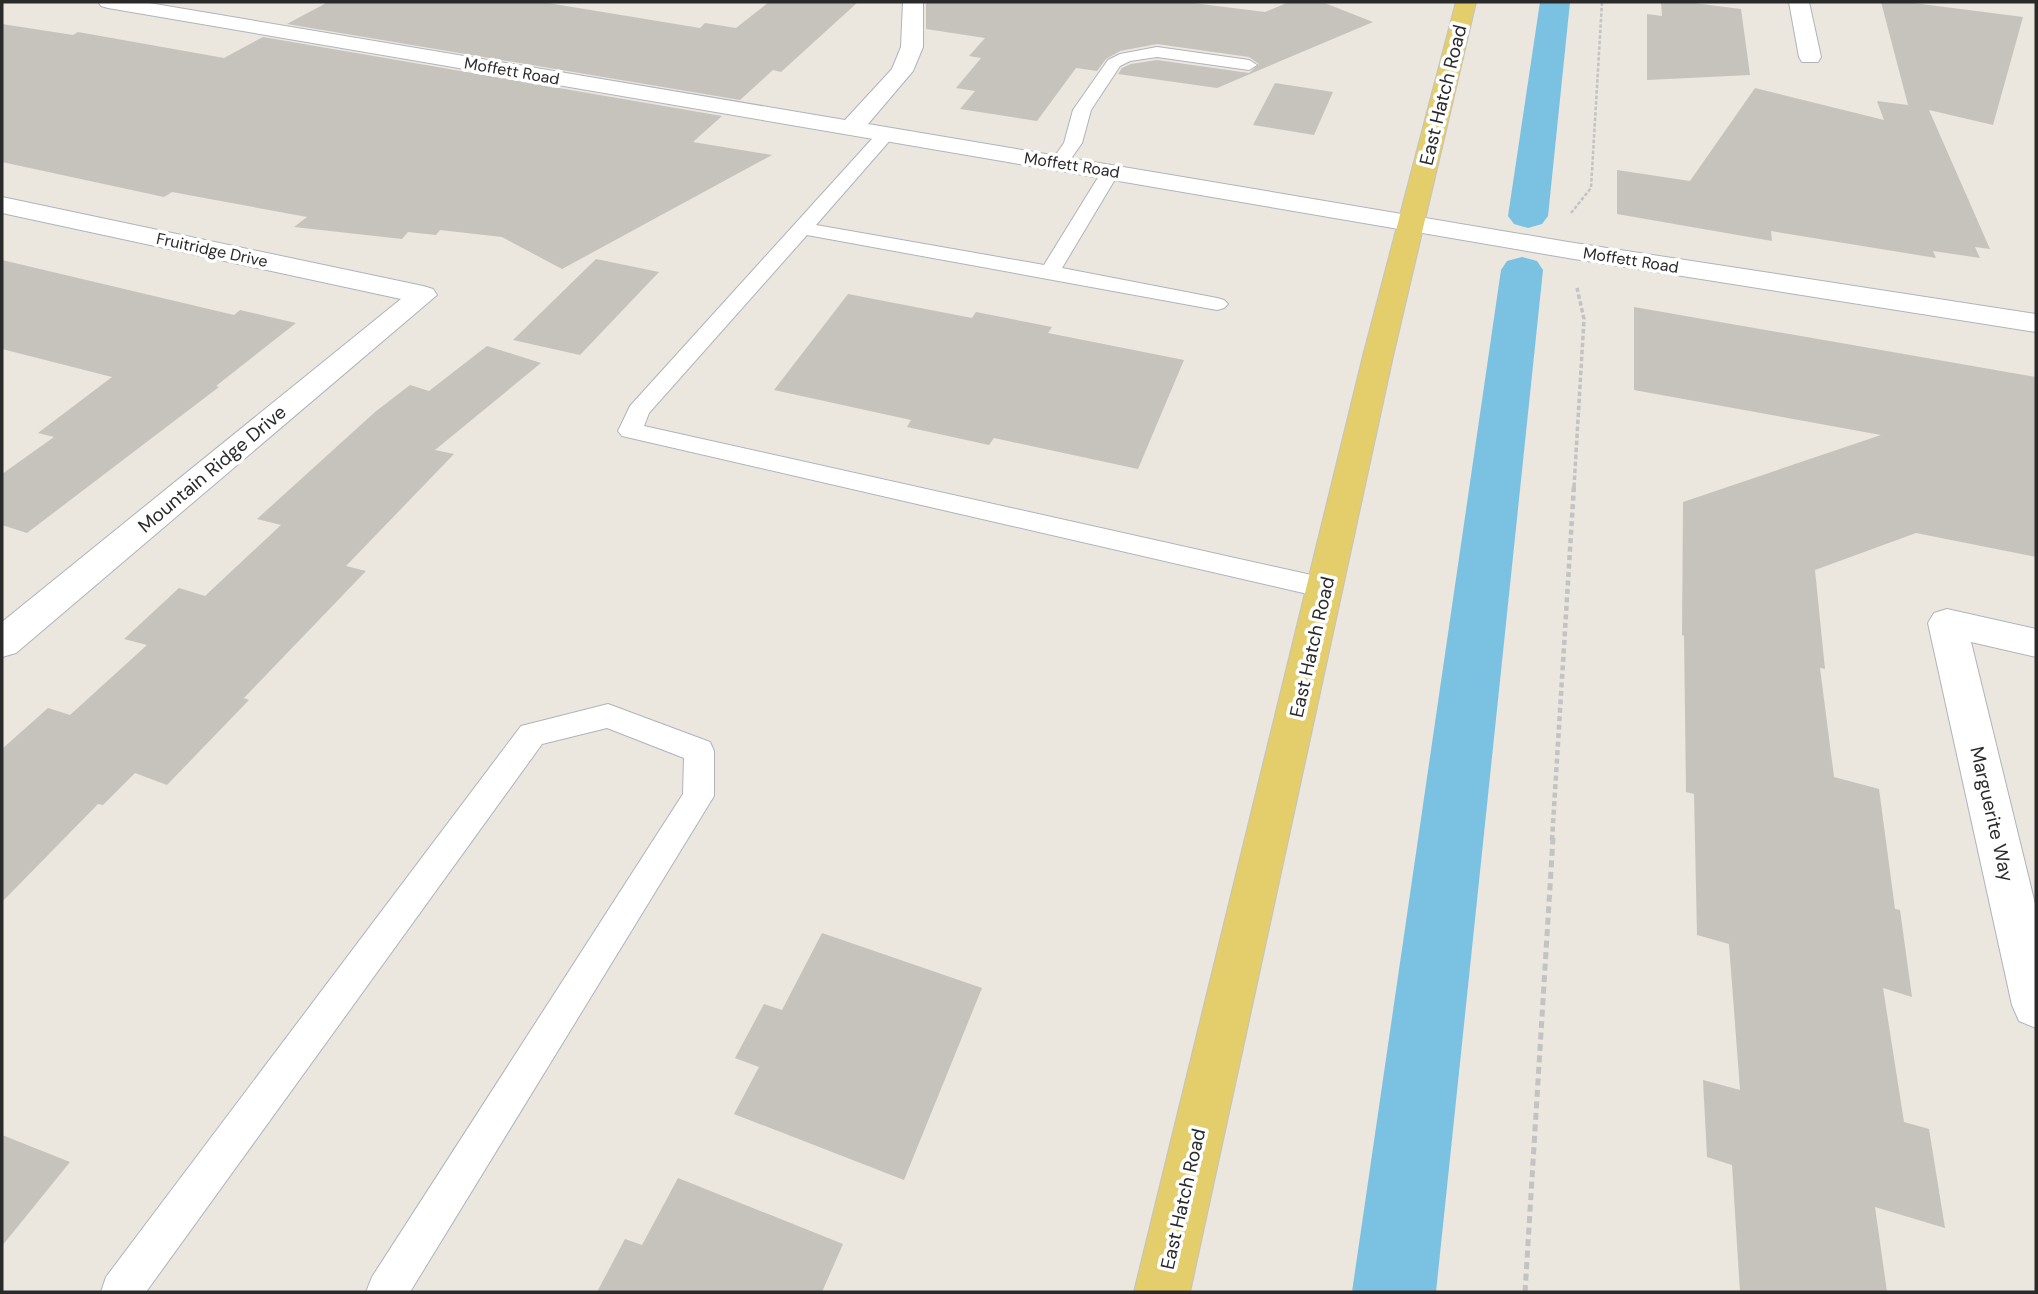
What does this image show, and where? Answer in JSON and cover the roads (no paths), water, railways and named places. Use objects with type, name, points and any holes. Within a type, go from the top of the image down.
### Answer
[{"type":"main road","name":"East Hatch Road","points":[[1162,1292],[1325,588],[1466,2]]},
{"type":"street","name":"Moffett Road","points":[[108,2],[1593,254],[2036,323]]},
{"type":"street","points":[[204,18],[235,2]]},
{"type":"street","points":[[851,128],[902,71],[912,47],[913,2]]},
{"type":"street","points":[[1799,2],[1810,57]]},
{"type":"street","name":"Fruitridge Drive","points":[[2,205],[423,295]]},
{"type":"street","name":"Mountain Ridge Drive","points":[[9,628],[423,295]]},
{"type":"street","name":"Marguerite Way","points":[[2036,643],[1947,623],[2036,1005]]},
{"type":"lane","points":[[1059,163],[1073,143],[1082,110],[1114,63],[1126,57],[1157,52],[1249,65]]},
{"type":"lane","points":[[886,134],[638,411],[630,431],[1325,588]]},
{"type":"lane","points":[[1050,272],[1111,171]]},
{"type":"lane","points":[[802,228],[1217,304]]},
{"type":"lane","points":[[121,1292],[532,734],[608,716],[699,751],[698,796],[387,1292]]},
{"type":"waterway","points":[[1528,216],[1555,2]]},
{"type":"waterway","points":[[1394,1292],[1522,270]]}]
